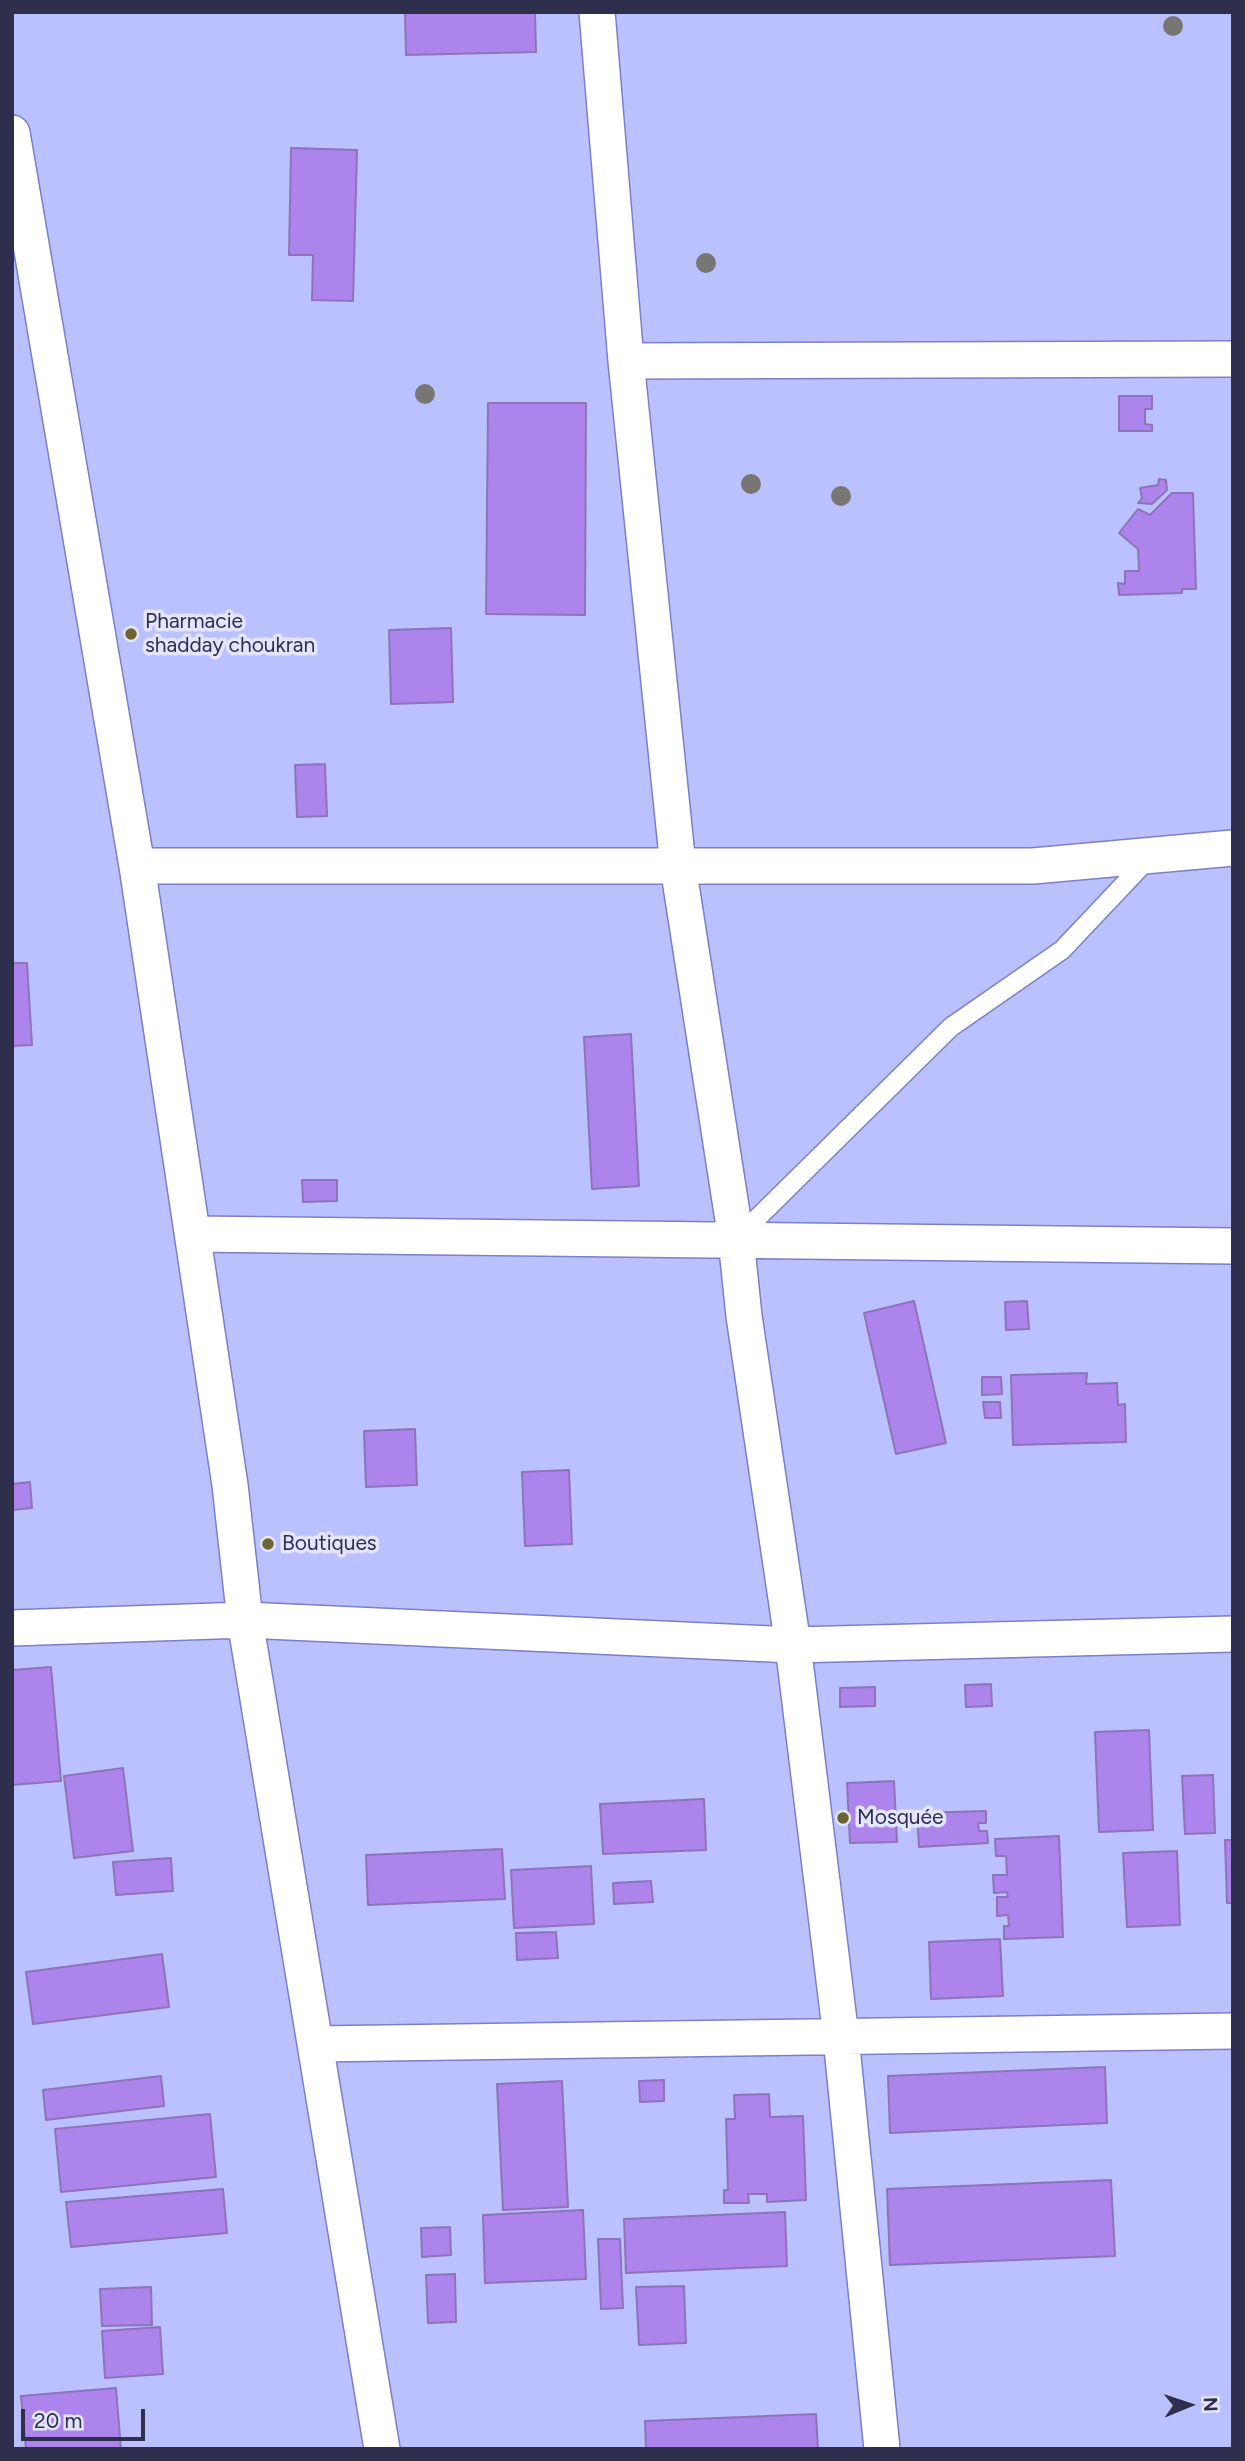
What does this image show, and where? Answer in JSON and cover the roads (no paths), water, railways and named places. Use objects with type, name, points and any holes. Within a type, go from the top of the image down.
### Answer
[{"type":"street","points":[[597,12],[626,361],[678,866],[736,1239],[744,1316],[793,1645],[841,2037],[882,2449]]},
{"type":"street","points":[[12,133],[137,866],[230,1485],[245,1620],[382,2449]]},
{"type":"street","points":[[626,361],[1233,359]]},
{"type":"street","points":[[137,866],[1033,866],[1233,848]]},
{"type":"street","points":[[194,1234],[1233,1246]]},
{"type":"street","points":[[12,1629],[245,1620],[793,1645],[1233,1634]]},
{"type":"street","points":[[315,2044],[1233,2031]]},
{"type":"lane","points":[[736,1239],[951,1027],[1062,950],[1151,857]]},
{"type":"place","name":"Pharmacie shadday choukran","points":[[131,634]]},
{"type":"place","name":"Boutiques","points":[[268,1544]]},
{"type":"place","name":"Mosquée","points":[[843,1818]]}]
